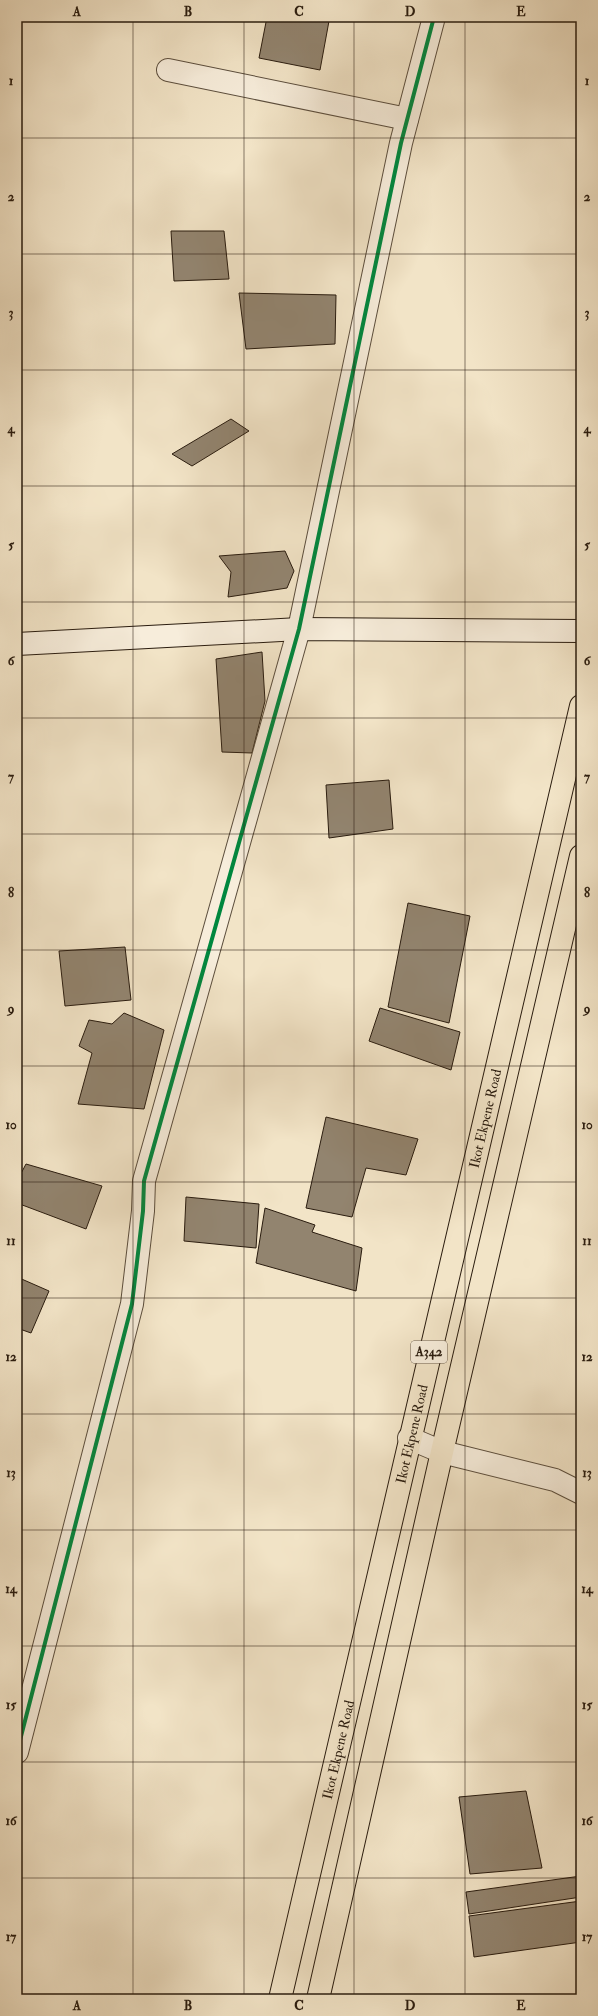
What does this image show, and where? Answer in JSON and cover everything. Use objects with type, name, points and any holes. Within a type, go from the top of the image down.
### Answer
[{"type":"highway","name":"Ikot Ekpene Road","points":[[280,1999],[409,1438],[581,706]]},
{"type":"highway","name":"A342","points":[[318,1999],[442,1452],[581,856]]},
{"type":"street","points":[[17,1752],[132,1304],[143,1212],[144,1182],[299,628],[407,119],[434,17]]},
{"type":"street","points":[[168,70],[407,119]]},
{"type":"street","points":[[17,644],[299,628],[581,631]]},
{"type":"street","points":[[409,1438],[442,1452],[578,1487]]},
{"type":"building","points":[[267,17],[310,17],[329,21],[320,70],[259,58]]},
{"type":"building","points":[[171,231],[224,231],[229,279],[174,281]]},
{"type":"building","points":[[239,293],[336,295],[335,344],[246,349]]},
{"type":"building","points":[[231,419],[249,431],[192,466],[172,454]]},
{"type":"building","points":[[285,551],[294,571],[287,588],[228,597],[231,572],[219,556]]},
{"type":"building","points":[[262,652],[265,701],[252,753],[222,752],[216,659]]},
{"type":"building","points":[[389,780],[393,829],[329,838],[326,785]]},
{"type":"building","points":[[408,903],[470,916],[449,1023],[388,1007]]},
{"type":"building","points":[[125,947],[131,1000],[65,1006],[59,951]]},
{"type":"building","points":[[380,1008],[460,1032],[451,1070],[369,1041]]},
{"type":"building","points":[[124,1013],[164,1030],[144,1109],[78,1104],[92,1053],[79,1046],[89,1020],[112,1024]]},
{"type":"building","points":[[326,1117],[418,1139],[406,1175],[366,1168],[352,1217],[306,1208]]},
{"type":"building","points":[[26,1164],[102,1186],[86,1229],[17,1203],[17,1181]]},
{"type":"building","points":[[186,1197],[259,1204],[256,1248],[184,1241]]},
{"type":"building","points":[[265,1208],[315,1225],[312,1232],[362,1248],[356,1291],[256,1263]]},
{"type":"building","points":[[17,1277],[49,1291],[31,1333],[17,1328]]},
{"type":"building","points":[[526,1791],[542,1868],[470,1874],[459,1797]]},
{"type":"building","points":[[581,1876],[581,1897],[469,1914],[466,1892]]},
{"type":"building","points":[[581,1901],[581,1942],[474,1957],[469,1916]]},
{"type":"cycle path","points":[[17,1752],[132,1304],[143,1211],[144,1181],[299,629],[401,143],[434,17]]}]
